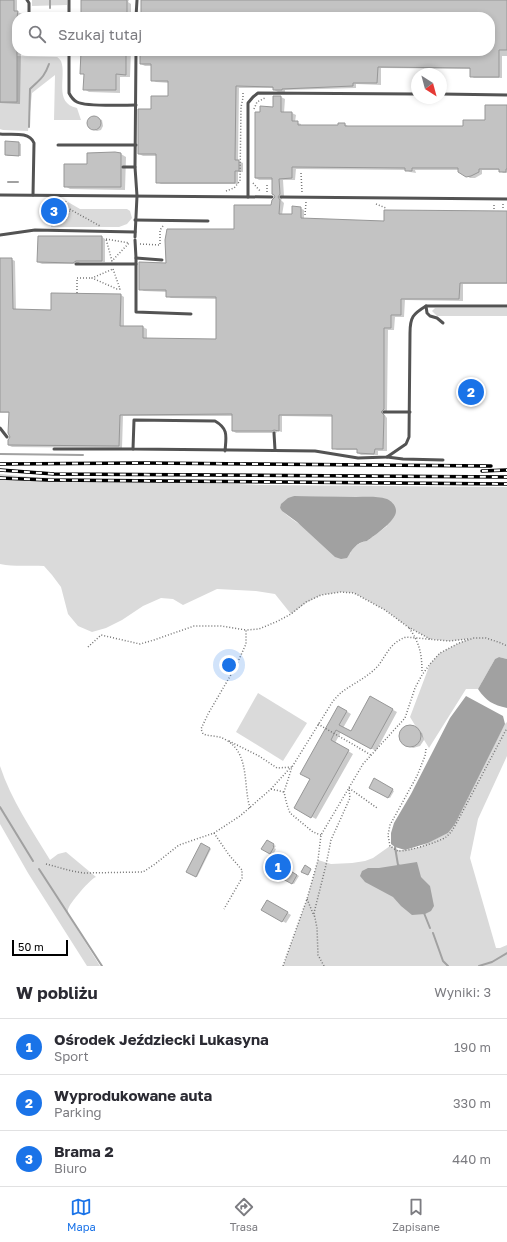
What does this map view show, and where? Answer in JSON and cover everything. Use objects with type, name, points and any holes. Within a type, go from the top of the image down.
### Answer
[{"type":"lane","points":[[27,0],[29,3],[29,12]]},
{"type":"lane","points":[[69,0],[69,12]]},
{"type":"lane","points":[[136,0],[136,12]]},
{"type":"lane","points":[[69,56],[69,93],[72,99],[78,103],[90,105],[136,105]]},
{"type":"lane","points":[[136,56],[136,312],[191,314]]},
{"type":"lane","points":[[248,197],[248,103],[258,93],[411,94]]},
{"type":"lane","points":[[447,94],[507,94]]},
{"type":"lane","points":[[0,134],[27,136],[32,138],[34,143],[33,195]]},
{"type":"lane","points":[[58,145],[136,145]]},
{"type":"lane","points":[[123,167],[136,167]]},
{"type":"lane","points":[[0,195],[272,197]]},
{"type":"lane","points":[[281,197],[507,199]]},
{"type":"lane","points":[[135,220],[208,221]]},
{"type":"lane","points":[[0,235],[35,230],[135,232]]},
{"type":"lane","points":[[136,258],[162,260]]},
{"type":"lane","points":[[76,264],[136,264]]},
{"type":"lane","points":[[387,457],[406,444],[409,437],[410,324],[412,317],[426,306],[507,306]]},
{"type":"lane","points":[[426,306],[427,313],[443,323]]},
{"type":"lane","points":[[384,412],[410,412]]},
{"type":"lane","points":[[133,449],[134,420],[215,421],[221,424],[226,434],[224,451]]},
{"type":"lane","points":[[0,428],[7,437]]},
{"type":"lane","points":[[274,432],[275,450]]},
{"type":"lane","points":[[54,448],[315,451],[358,458],[387,457],[403,460],[442,460]]},
{"type":"path","points":[[240,181],[241,107],[244,98],[243,91]]},
{"type":"path","points":[[254,107],[257,102],[265,98]]},
{"type":"path","points":[[301,173],[302,192]]},
{"type":"path","points":[[253,183],[261,192]]},
{"type":"path","points":[[267,184],[267,192]]},
{"type":"path","points":[[305,215],[306,197]]},
{"type":"path","points":[[66,201],[64,206],[102,227]]},
{"type":"path","points":[[494,204],[494,209]]},
{"type":"path","points":[[503,204],[503,209]]},
{"type":"path","points":[[51,222],[63,222],[67,218],[70,209]]},
{"type":"path","points":[[140,244],[160,244],[160,230],[164,224]]},
{"type":"path","points":[[106,238],[129,243],[125,248],[112,261],[106,238]]},
{"type":"path","points":[[77,293],[77,278],[92,278],[113,269],[120,289],[92,278]]},
{"type":"path","points":[[88,646],[101,635],[140,644],[194,626],[221,626],[246,630],[259,629],[291,614],[306,602],[321,596],[341,592],[354,592],[385,610],[408,627],[430,639]]},
{"type":"path","points":[[408,627],[416,638],[421,652],[422,675]]},
{"type":"path","points":[[246,630],[246,644],[236,666],[201,729],[203,734],[208,736],[217,736],[228,740],[259,756],[277,768],[292,767]]},
{"type":"path","points":[[46,864],[84,873],[142,872],[155,864],[179,845],[214,833],[240,816],[271,789],[292,767],[333,700],[342,692],[365,677],[377,666],[393,644],[399,640],[406,637],[448,641],[486,638],[507,646]]},
{"type":"path","points":[[283,966],[307,899],[318,860],[321,835],[363,764],[405,718],[422,675],[430,664],[440,653],[459,642],[474,638]]},
{"type":"path","points":[[318,724],[371,755]]},
{"type":"path","points":[[426,749],[425,756],[417,776],[390,825],[388,836],[390,846],[398,850],[423,846],[438,841],[451,833],[507,728]]},
{"type":"path","points":[[228,740],[239,752],[244,767],[247,785],[247,798],[250,808]]},
{"type":"path","points":[[292,767],[284,792],[286,805],[290,813],[313,832],[321,835]]},
{"type":"path","points":[[349,788],[377,808]]},
{"type":"path","points":[[324,966],[318,955],[317,928],[314,913],[331,840],[350,798],[349,788]]},
{"type":"path","points":[[271,789],[284,792]]},
{"type":"path","points":[[214,833],[229,855],[242,870],[242,878],[224,909]]},
{"type":"path","points":[[307,899],[315,919]]},
{"type":"shaded area","points":[[32,0],[67,0],[67,5],[32,6]]},
{"type":"shaded area","points":[[17,56],[59,58],[62,67],[62,88],[65,101],[77,108],[81,120],[54,120],[55,75],[32,93],[28,131],[0,129],[0,102],[17,102]]},
{"type":"shaded area","points":[[68,202],[80,209],[127,209],[130,211],[132,218],[127,224],[119,227],[51,227],[51,219],[64,219],[64,209]]},
{"type":"shaded area","points":[[435,308],[507,308],[507,316],[437,316],[432,311]]},
{"type":"shaded area","points":[[0,474],[32,477],[261,485],[507,487],[507,659],[499,657],[495,659],[478,689],[466,689],[429,748],[410,717],[430,664],[440,653],[470,639],[449,641],[430,639],[408,627],[385,610],[354,593],[341,592],[321,595],[306,603],[291,614],[275,594],[256,591],[217,589],[183,605],[173,599],[161,598],[143,606],[122,620],[106,628],[92,632],[78,626],[68,614],[61,587],[44,566],[17,566],[0,564]],"holes":[[[294,496],[386,499],[387,526],[367,541],[357,545],[350,554],[301,525],[284,513],[280,508]]]},
{"type":"shaded area","points":[[294,496],[379,497],[392,502],[396,511],[393,519],[384,528],[367,541],[357,545],[347,558],[341,559],[335,557],[297,522],[282,511],[280,508],[281,504],[288,498]]},
{"type":"shaded area","points":[[499,657],[507,659],[507,708],[490,702],[478,689],[495,659]]},
{"type":"shaded area","points":[[258,693],[307,723],[283,761],[236,732]]},
{"type":"shaded area","points":[[466,696],[503,716],[505,724],[455,824],[448,833],[428,843],[405,850],[395,847],[391,844],[391,833],[394,823],[411,794],[450,718]]},
{"type":"shaded area","points":[[507,722],[507,756],[478,819],[470,858],[496,948],[507,945],[507,966],[283,966],[307,899],[318,860],[331,864],[365,861],[373,858],[390,846],[398,850],[419,847],[448,833]]},
{"type":"shaded area","points":[[0,766],[16,803],[50,860],[58,854],[66,852],[96,877],[77,895],[69,907],[68,912],[100,966],[87,966],[28,873],[0,824]]},
{"type":"shaded area","points":[[417,862],[421,877],[430,886],[434,906],[431,911],[425,914],[412,915],[393,897],[365,882],[360,876],[362,871],[368,868],[379,868]]},
{"type":"building","points":[[0,0],[14,0],[14,11],[18,11],[12,12],[12,56],[17,56],[17,102],[0,102]]},
{"type":"building","points":[[81,0],[127,0],[127,12],[81,12]]},
{"type":"building","points":[[141,0],[507,0],[507,50],[499,50],[499,77],[470,77],[470,68],[378,67],[377,83],[353,83],[353,86],[282,90],[273,90],[273,87],[236,86],[235,160],[239,160],[239,171],[235,171],[235,183],[156,183],[156,154],[138,154],[138,109],[151,109],[151,96],[168,96],[168,81],[151,81],[151,64],[140,64],[140,56],[495,56],[495,12],[141,12]]},
{"type":"building","points":[[81,56],[126,56],[126,75],[116,74],[116,90],[83,90],[84,74],[80,74]]},
{"type":"building","points":[[273,96],[281,96],[281,112],[292,112],[292,121],[298,121],[298,125],[338,125],[338,123],[345,123],[345,126],[463,126],[463,120],[485,120],[485,105],[507,105],[506,172],[499,172],[499,169],[479,169],[479,172],[466,177],[458,172],[458,168],[412,168],[412,171],[405,171],[405,168],[292,167],[292,178],[279,179],[279,214],[292,214],[292,206],[301,207],[301,218],[384,221],[384,210],[507,211],[507,283],[460,283],[459,299],[401,299],[401,315],[391,315],[391,328],[384,328],[384,409],[381,412],[384,415],[383,449],[375,449],[374,454],[357,453],[357,449],[332,449],[332,415],[279,415],[279,431],[232,431],[232,414],[120,415],[119,446],[8,445],[8,440],[10,437],[8,433],[9,412],[0,412],[0,258],[12,258],[13,309],[51,310],[51,293],[121,294],[120,326],[143,326],[143,338],[216,339],[216,297],[166,297],[166,290],[139,290],[139,262],[166,263],[165,240],[167,229],[234,229],[234,205],[271,205],[272,200],[275,197],[272,194],[272,178],[255,178],[255,112],[260,112],[260,106],[273,107]]},
{"type":"building","points":[[91,116],[97,116],[101,120],[101,126],[97,130],[91,130],[87,126],[87,120]]},
{"type":"building","points":[[5,141],[19,142],[19,156],[5,155]]},
{"type":"building","points":[[87,153],[121,153],[121,187],[64,187],[64,164],[87,164]]},
{"type":"building","points":[[46,209],[64,209],[64,219],[46,219]]},
{"type":"building","points":[[38,236],[102,236],[102,261],[76,261],[73,263],[37,262]]},
{"type":"building","points":[[370,696],[393,709],[371,749],[336,730],[331,740],[349,750],[311,818],[294,808],[310,779],[300,774],[338,706],[347,711],[339,725],[351,731]]},
{"type":"building","points":[[410,725],[418,728],[421,736],[418,744],[410,747],[402,744],[399,736],[402,728]]},
{"type":"building","points":[[374,778],[393,789],[388,798],[369,788]]},
{"type":"building","points":[[267,840],[274,844],[270,854],[261,849]]},
{"type":"building","points":[[201,843],[210,848],[196,877],[186,872]]},
{"type":"building","points":[[273,860],[297,875],[292,884],[281,878],[283,874],[270,865]]},
{"type":"building","points":[[305,865],[311,869],[308,875],[301,872]]},
{"type":"building","points":[[267,900],[288,912],[282,922],[261,910]]},
{"type":"waterway","points":[[50,0],[50,8]]},
{"type":"waterway","points":[[29,127],[30,89],[43,75],[49,64]]},
{"type":"waterway","points":[[8,182],[18,182]]},
{"type":"waterway","points":[[0,454],[83,455]]},
{"type":"waterway","points":[[0,807],[33,861]]},
{"type":"waterway","points":[[395,847],[398,865],[400,866]]},
{"type":"waterway","points":[[39,869],[102,966]]},
{"type":"waterway","points":[[424,913],[430,928]]},
{"type":"waterway","points":[[433,933],[443,961],[448,966]]},
{"type":"waterway","points":[[479,966],[492,962],[507,953]]},
{"type":"railway","points":[[0,464],[144,463],[491,466]]},
{"type":"railway","points":[[0,470],[54,474],[507,477]]},
{"type":"railway","points":[[482,471],[507,470]]},
{"type":"railway","points":[[0,478],[48,480],[507,484]]},
{"type":"place","name":"Brama 2","points":[[54,211]]},
{"type":"place","name":"Wyprodukowane auta","points":[[471,392]]},
{"type":"place","name":"Ośrodek Jeździecki Lukasyna","points":[[278,867]]}]
